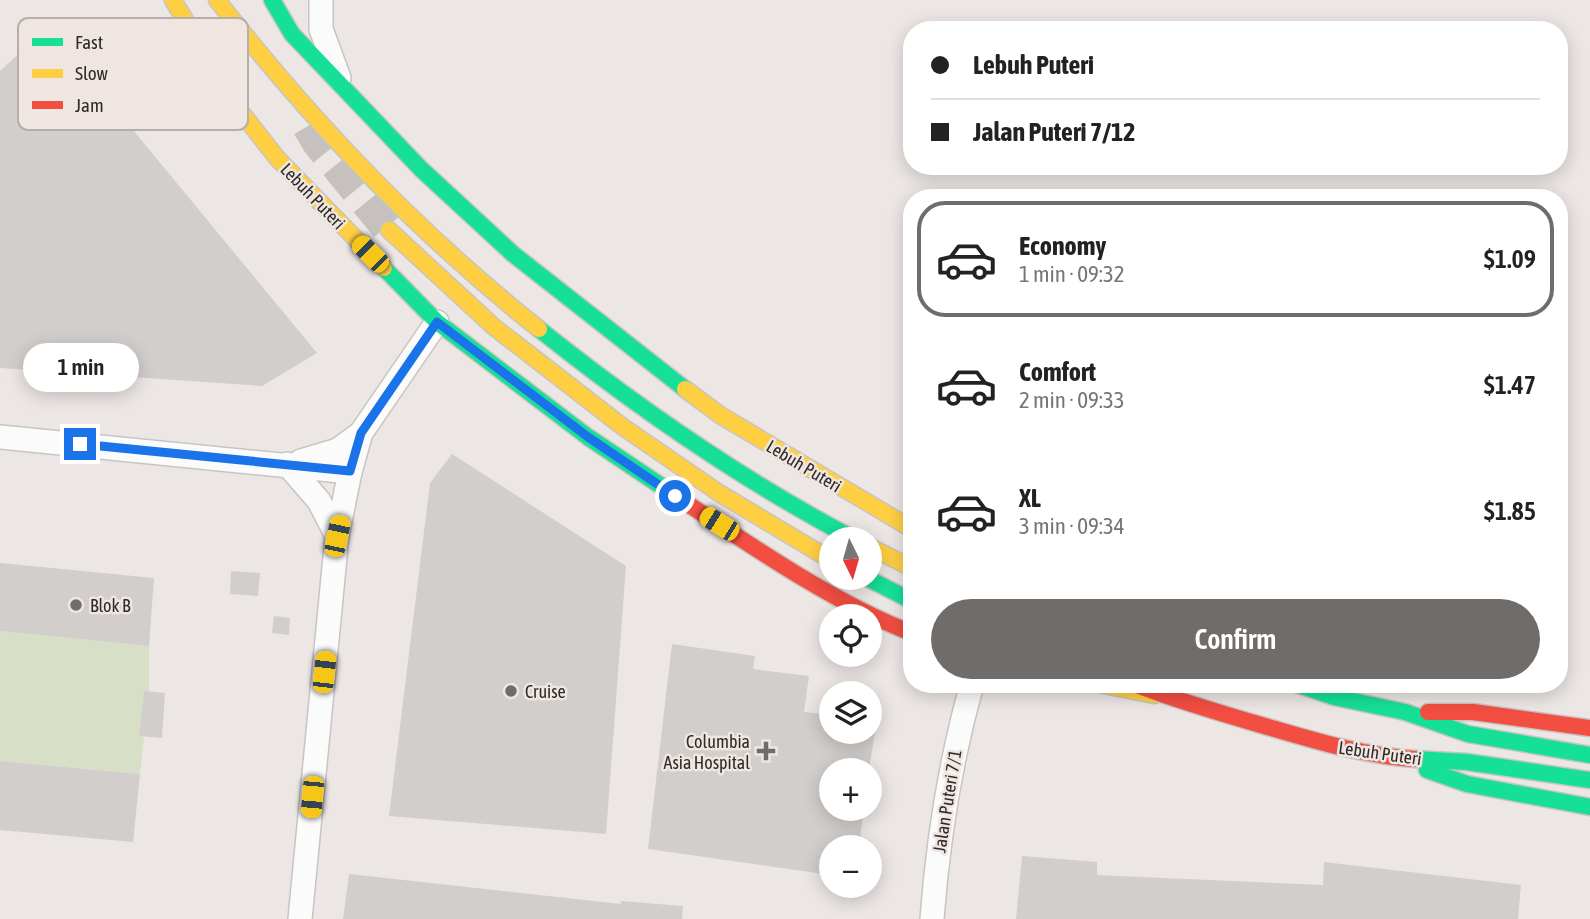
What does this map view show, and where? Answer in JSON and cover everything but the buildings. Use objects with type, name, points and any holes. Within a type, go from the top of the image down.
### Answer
[{"type":"main road","name":"Lebuh Puteri","points":[[173,0],[184,18]]},
{"type":"main road","points":[[217,0],[231,18]]},
{"type":"main road","name":"Lebuh Puteri","points":[[272,0],[292,34],[421,169],[513,254],[639,355],[720,415],[903,523]]},
{"type":"main road","points":[[248,40],[370,180],[530,323],[638,406],[730,468],[833,527]]},
{"type":"main road","name":"Lebuh Puteri","points":[[248,121],[277,158],[437,322],[588,437],[697,510],[806,579],[903,630]]},
{"type":"main road","points":[[389,230],[494,327],[623,427],[719,493],[819,552]]},
{"type":"main road","points":[[882,553],[903,564]]},
{"type":"main road","points":[[882,585],[903,596]]},
{"type":"main road","points":[[1145,693],[1176,699]]},
{"type":"main road","points":[[1159,693],[1176,699]]},
{"type":"main road","points":[[1164,693],[1176,699]]},
{"type":"main road","points":[[1322,693],[1405,712],[1468,734],[1590,755]]},
{"type":"main road","name":"Lebuh Puteri","points":[[1176,699],[1321,743],[1393,758],[1467,762],[1590,780]]},
{"type":"main road","points":[[1405,712],[1473,712],[1590,728]]},
{"type":"main road","points":[[1393,758],[1467,785],[1590,807]]},
{"type":"street","points":[[321,0],[321,29],[341,84]]},
{"type":"street","points":[[300,919],[337,536],[350,471],[361,433],[437,322]]},
{"type":"street","points":[[287,464],[338,450],[361,433]]},
{"type":"street","points":[[0,437],[350,471]]},
{"type":"street","points":[[287,464],[319,501],[337,536]]},
{"type":"street","name":"Jalan Puteri 7/1","points":[[932,919],[950,770],[970,693]]},
{"type":"green space","points":[[0,631],[149,646],[149,691],[144,691],[139,736],[144,737],[140,774],[0,761]]},
{"type":"tunnel","points":[[308,126],[318,143],[389,230]]},
{"type":"traffic: fast","points":[[272,0],[292,34],[421,169],[513,254],[685,389]]},
{"type":"traffic: fast","points":[[384,268],[437,322],[588,437],[685,502]]},
{"type":"traffic: fast","points":[[539,329],[692,442],[832,527]]},
{"type":"traffic: fast","points":[[882,586],[903,596]]},
{"type":"traffic: fast","points":[[1322,693],[1405,712],[1468,734],[1590,755]]},
{"type":"traffic: fast","points":[[1415,759],[1467,762],[1590,780]]},
{"type":"traffic: fast","points":[[1427,770],[1467,784],[1590,807]]},
{"type":"traffic: slow","points":[[173,0],[184,18]]},
{"type":"traffic: slow","points":[[217,0],[231,18]]},
{"type":"traffic: slow","points":[[248,39],[329,132],[409,215],[539,329]]},
{"type":"traffic: slow","points":[[248,121],[277,158],[384,268]]},
{"type":"traffic: slow","points":[[389,230],[494,327],[623,427],[719,493],[819,553]]},
{"type":"traffic: slow","points":[[685,389],[720,415],[903,524]]},
{"type":"traffic: slow","points":[[882,553],[903,564]]},
{"type":"traffic: slow","points":[[1144,693],[1154,695]]},
{"type":"traffic: jam","points":[[685,502],[825,591],[903,629]]},
{"type":"traffic: jam","points":[[1159,693],[1322,742],[1378,755],[1415,759]]},
{"type":"traffic: jam","points":[[1428,712],[1473,712],[1590,728]]},
{"type":"place","name":"Blok B","points":[[76,605]]},
{"type":"place","name":"Cruise","points":[[511,691]]},
{"type":"place","name":"Columbia Asia Hospital","points":[[766,751]]},
{"type":"route","points":[[80,444],[350,471],[361,433],[437,322],[588,437],[675,496]]}]
